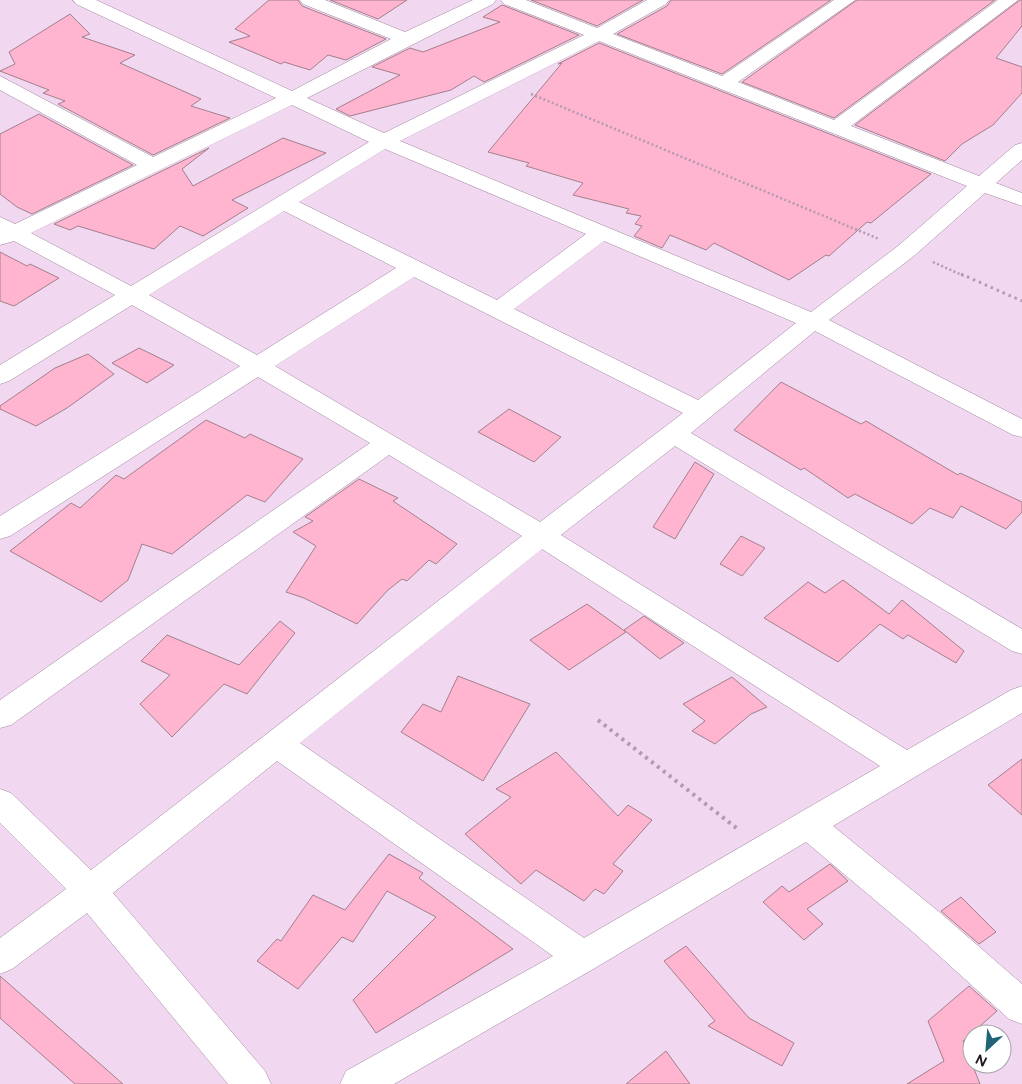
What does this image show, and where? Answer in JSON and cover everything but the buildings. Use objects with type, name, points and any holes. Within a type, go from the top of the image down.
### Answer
[{"type":"street","points":[[82,0],[384,141],[813,321],[1022,429]]},
{"type":"street","points":[[309,0],[406,39]]},
{"type":"street","points":[[4,232],[152,165],[292,98],[406,39],[487,0]]},
{"type":"street","points":[[510,0],[838,126],[1022,200]]},
{"type":"street","points":[[0,376],[384,141],[598,35],[660,0]]},
{"type":"street","points":[[725,83],[846,0]]},
{"type":"street","points":[[838,126],[1009,0]]},
{"type":"street","points":[[0,82],[152,165]]},
{"type":"street","points":[[0,958],[90,891],[542,534],[674,434],[813,321],[906,251],[1022,149]]},
{"type":"street","points":[[282,202],[700,411]]},
{"type":"street","points":[[4,232],[133,294],[542,534],[906,766]]},
{"type":"street","points":[[498,310],[601,232]]},
{"type":"street","points":[[0,529],[412,268]]},
{"type":"street","points":[[674,434],[1022,643]]},
{"type":"street","points":[[0,716],[388,443]]},
{"type":"street","points":[[359,1084],[582,957],[763,848],[1022,698]]},
{"type":"street","points":[[275,744],[582,957]]},
{"type":"street","points":[[0,802],[90,891],[252,1084]]},
{"type":"street","points":[[806,824],[926,922],[1022,1008]]},
{"type":"path","points":[[503,82],[906,251],[1022,302]]},
{"type":"path","points":[[598,720],[763,848]]}]
